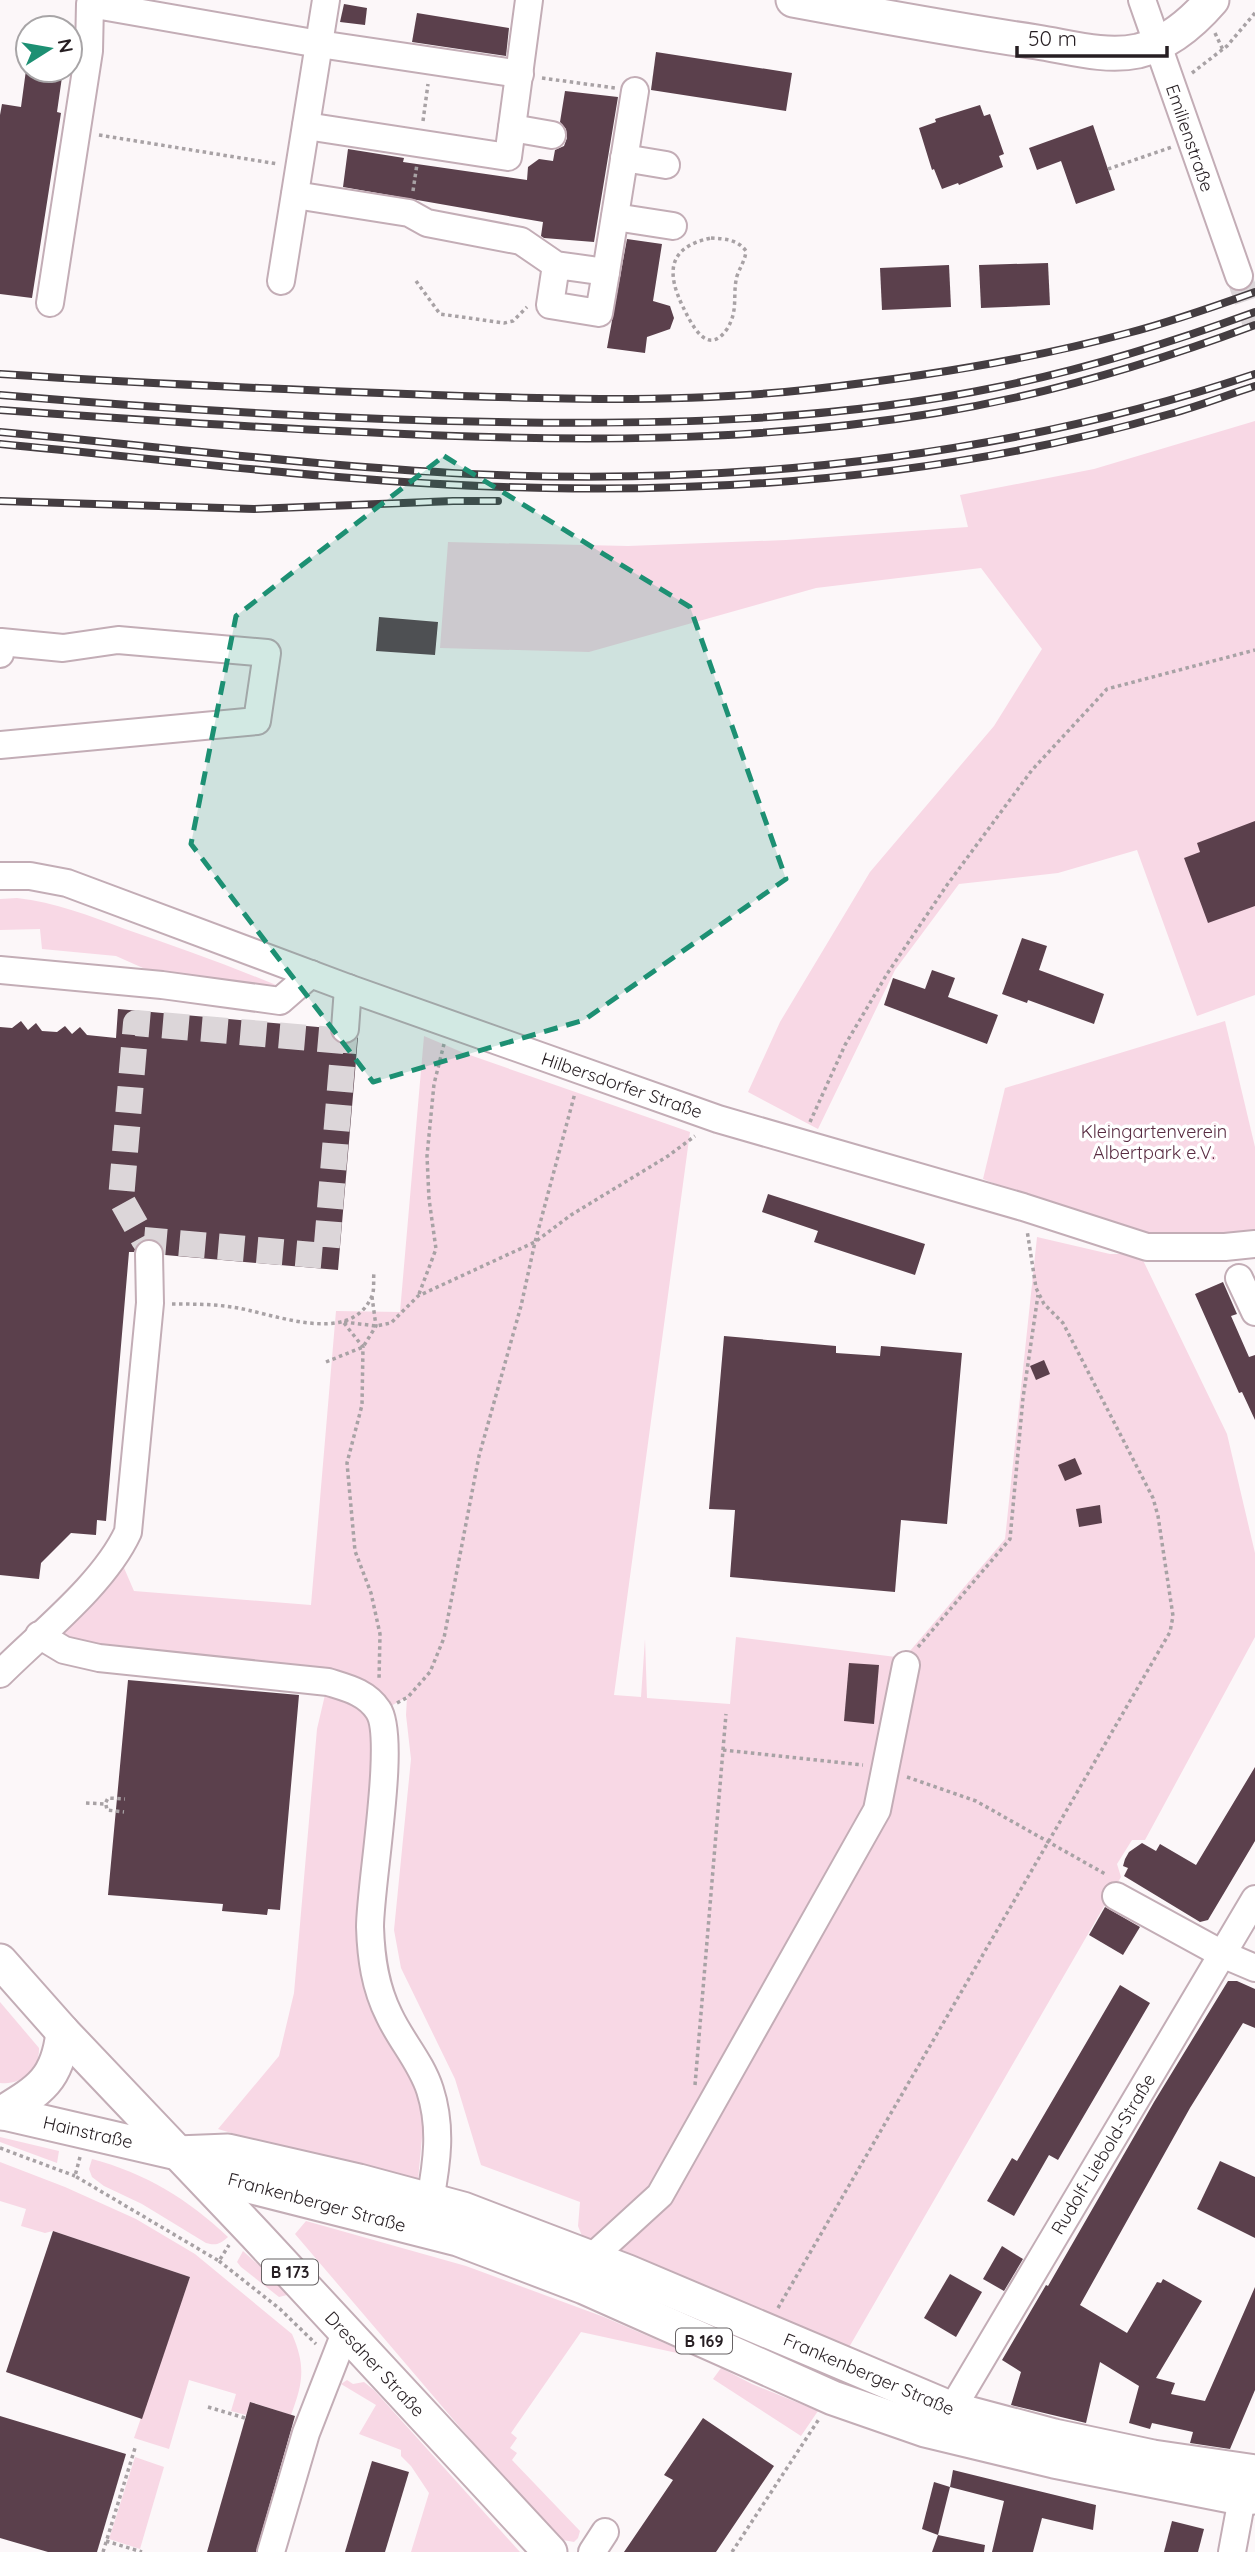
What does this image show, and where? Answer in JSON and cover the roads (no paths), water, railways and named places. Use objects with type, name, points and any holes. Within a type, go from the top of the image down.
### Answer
[{"type":"main road","points":[[793,0],[969,32],[1109,53],[1138,51],[1157,44],[1180,31],[1212,0]]},
{"type":"main road","name":"Dresdner Straße","points":[[0,1961],[63,2032],[244,2223],[340,2347],[550,2552]]},
{"type":"main road","points":[[1,2112],[39,2088],[61,2055],[63,2032]]},
{"type":"main road","name":"Hainstraße","points":[[1,2112],[177,2153]]},
{"type":"main road","name":"Frankenberger Straße","points":[[177,2153],[229,2151],[359,2181],[463,2210],[591,2258],[952,2409],[1054,2436],[1251,2479]]},
{"type":"main road","name":"Frankenberger Straße","points":[[177,2153],[225,2180],[458,2239],[584,2287],[832,2399],[925,2430],[1055,2461],[1251,2479]]},
{"type":"street","points":[[281,281],[326,0]]},
{"type":"street","points":[[306,126],[508,157],[529,0]]},
{"type":"street","name":"Emilienstraße","points":[[1142,0],[1239,276]]},
{"type":"street","points":[[50,303],[89,51],[91,2],[319,44],[520,74]]},
{"type":"street","points":[[556,265],[550,304],[599,313],[635,91]]},
{"type":"street","points":[[512,128],[552,135]]},
{"type":"street","points":[[624,158],[666,165]]},
{"type":"street","points":[[295,195],[409,213],[427,223],[521,241],[556,265],[606,272]]},
{"type":"street","points":[[615,217],[679,237]]},
{"type":"street","points":[[0,654],[1,642],[63,648],[118,640],[267,653],[257,721],[0,745]]},
{"type":"street","name":"Hilbersdorfer Straße","points":[[0,876],[30,876],[67,883],[348,988],[718,1119],[1023,1207],[1147,1247],[1226,1247],[1255,1244]]},
{"type":"street","points":[[0,970],[162,985],[280,1001],[310,974]]},
{"type":"street","points":[[345,1029],[348,988]]},
{"type":"street","points":[[2,1668],[71,1605],[118,1555],[128,1532],[150,1304],[149,1254]]},
{"type":"street","points":[[1239,1278],[1255,1312]]},
{"type":"street","points":[[39,1635],[64,1650],[99,1658],[328,1682],[360,1692],[376,1707],[384,1726],[384,1760],[370,1925],[373,1971],[389,2015],[430,2088],[437,2121],[437,2160],[430,2200]]},
{"type":"street","points":[[591,2258],[660,2195],[877,1810],[906,1665]]},
{"type":"street","points":[[1116,1896],[1222,1954],[1255,1968]]},
{"type":"street","name":"Rudolf-Liebold-Straße","points":[[952,2409],[1255,1899]]},
{"type":"street","points":[[271,2552],[306,2433],[340,2347]]},
{"type":"street","points":[[1232,2552],[1251,2479]]},
{"type":"tunnel","points":[[1239,276],[1255,322]]},
{"type":"tunnel","points":[[344,1041],[136,1023],[121,1199],[144,1240],[326,1256],[344,1041],[345,1029]]},
{"type":"railway","points":[[0,374],[254,388],[508,397],[611,399],[764,394],[933,373],[1050,352],[1160,324],[1255,292]]},
{"type":"railway","points":[[0,395],[248,413],[435,421],[623,423],[811,414],[998,387],[1128,354],[1255,312]]},
{"type":"railway","points":[[0,410],[238,426],[451,436],[590,439],[729,435],[867,423],[977,406],[1098,377],[1255,325]]},
{"type":"railway","points":[[0,432],[293,461],[470,474],[569,477],[669,475],[768,470],[966,446],[1063,427],[1160,403],[1255,374]]},
{"type":"railway","points":[[0,444],[410,482],[546,488],[703,486],[861,474],[1017,451],[1192,408],[1255,386]]},
{"type":"railway","points":[[0,501],[254,509],[498,501]]},
{"type":"park label","name":"Kleingartenverein Albertpark e.V.","points":[[1154,1141]]}]
